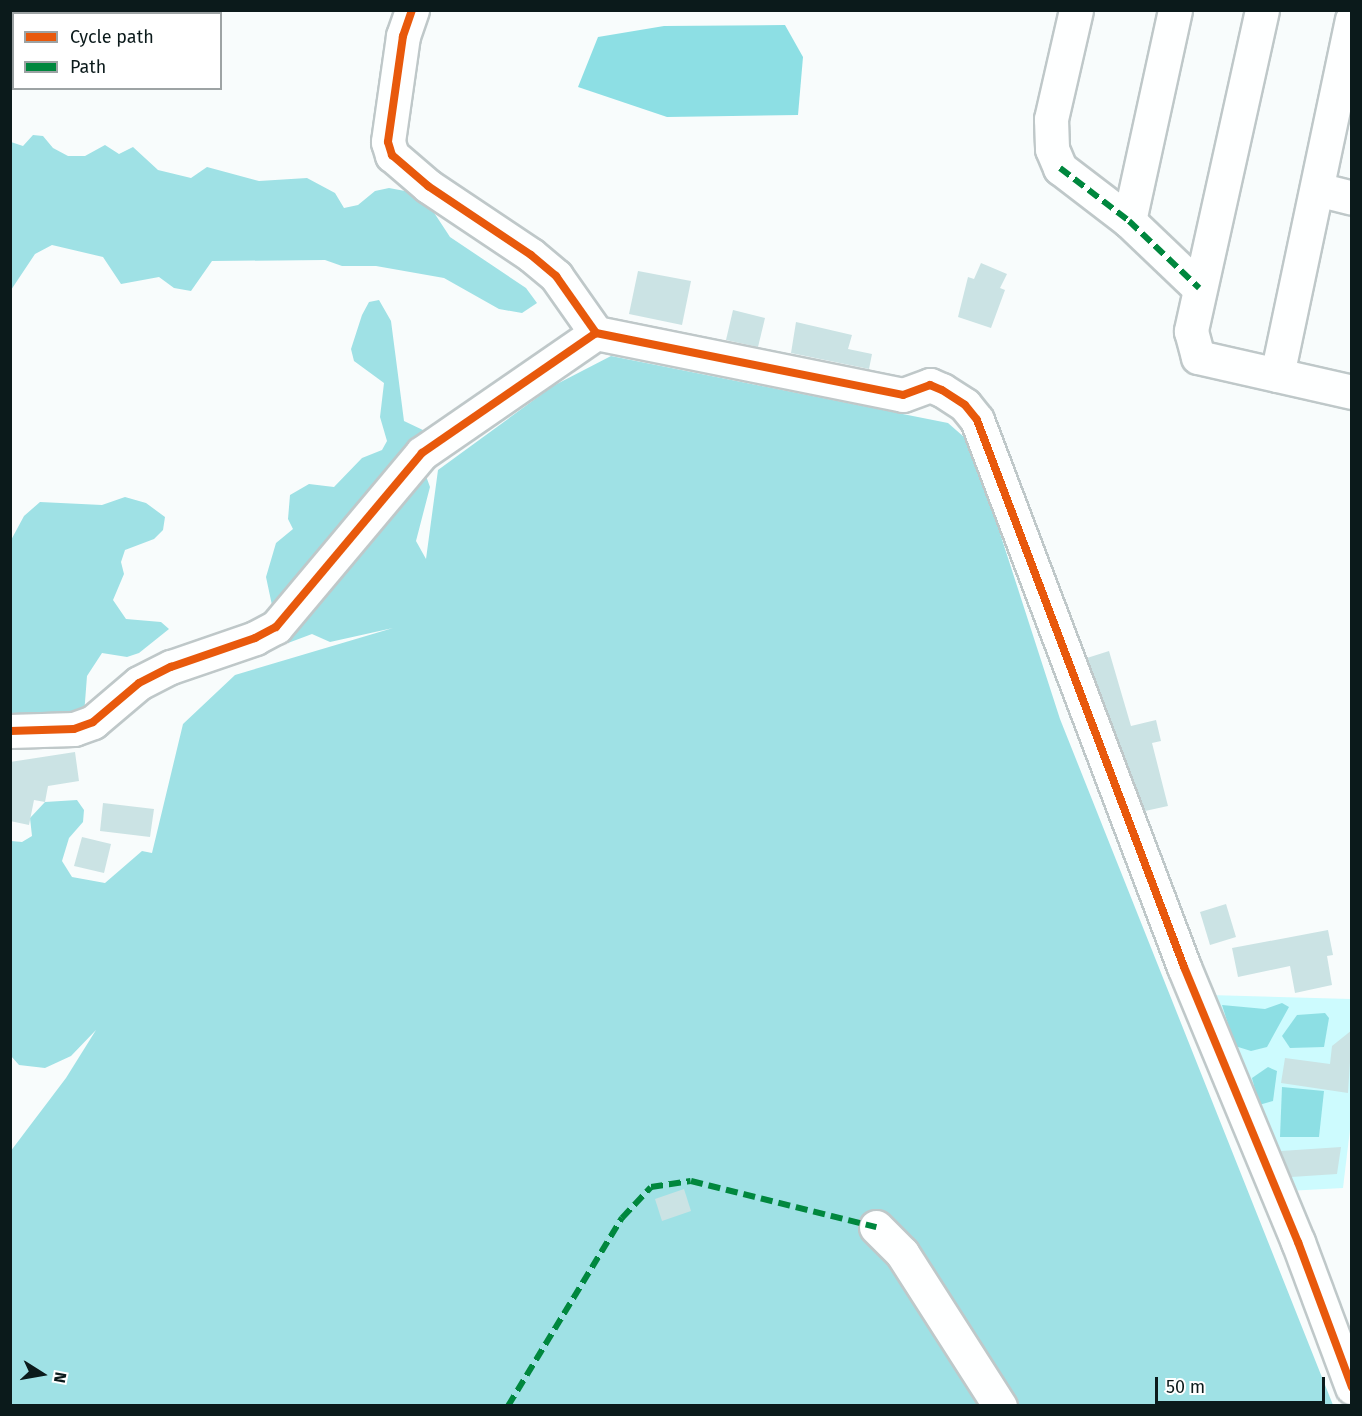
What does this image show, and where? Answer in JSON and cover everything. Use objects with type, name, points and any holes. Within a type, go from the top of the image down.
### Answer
[{"type":"street","points":[[412,10],[403,36],[388,142],[392,155],[428,186],[531,255],[555,276],[596,333],[903,395],[930,385],[965,405],[977,420],[1184,967],[1298,1242],[1352,1387]]},
{"type":"street","points":[[1076,10],[1051,119],[1052,149],[1060,168],[1130,221],[1199,288]]},
{"type":"street","points":[[1130,221],[1174,10]]},
{"type":"street","points":[[1262,10],[1191,331],[1198,357],[1352,392]]},
{"type":"street","points":[[1277,375],[1317,189],[1345,83],[1352,20]]},
{"type":"street","points":[[1317,189],[1352,198]]},
{"type":"street","points":[[10,731],[74,729],[93,722],[116,700],[160,672],[255,638],[276,627],[422,453],[596,333]]},
{"type":"street","points":[[876,1227],[902,1253],[1000,1406]]},
{"type":"shaded area","points":[[785,25],[803,57],[798,115],[667,117],[578,87],[598,37],[664,26]]},
{"type":"shaded area","points":[[33,135],[43,136],[53,148],[68,156],[85,156],[105,145],[119,154],[133,147],[158,170],[191,178],[207,167],[259,181],[307,178],[335,193],[344,208],[358,205],[375,191],[389,188],[405,191],[431,208],[450,237],[526,288],[537,303],[522,313],[499,309],[444,278],[376,266],[342,266],[325,260],[212,261],[191,291],[174,288],[159,277],[121,284],[103,257],[52,245],[35,254],[11,290],[11,142],[23,146]]},
{"type":"shaded area","points":[[379,300],[391,321],[404,421],[425,431],[430,442],[422,465],[430,487],[416,541],[426,559],[438,470],[553,386],[611,356],[948,423],[964,437],[988,496],[1060,719],[1333,1405],[11,1405],[10,1152],[66,1078],[96,1030],[71,1056],[45,1068],[19,1065],[11,1056],[11,841],[22,842],[32,836],[30,818],[45,802],[77,800],[84,810],[83,822],[69,838],[62,861],[72,877],[105,883],[142,851],[152,853],[183,724],[235,675],[393,628],[330,642],[312,634],[288,643],[269,633],[273,610],[266,577],[276,543],[293,529],[288,519],[290,495],[309,484],[334,487],[362,458],[382,450],[387,441],[380,417],[384,383],[354,361],[351,349],[362,315],[369,302]]},
{"type":"shaded area","points":[[125,497],[146,503],[165,517],[163,530],[154,539],[125,550],[121,562],[124,574],[113,600],[126,619],[161,622],[169,629],[139,653],[127,657],[102,653],[87,676],[84,715],[11,743],[10,542],[24,516],[40,502],[102,505]]},
{"type":"shaded area","points":[[1209,995],[1351,999],[1352,1113],[1343,1188],[1287,1191]]},
{"type":"shaded area","points":[[1282,1003],[1289,1007],[1267,1047],[1251,1051],[1235,1046],[1222,1005],[1265,1009]]},
{"type":"shaded area","points":[[1325,1013],[1329,1018],[1324,1047],[1290,1048],[1282,1036],[1297,1015]]},
{"type":"shaded area","points":[[1268,1067],[1277,1071],[1273,1101],[1259,1105],[1252,1078]]},
{"type":"shaded area","points":[[1282,1087],[1324,1091],[1319,1137],[1280,1137]]},
{"type":"building","points":[[981,263],[1007,274],[1000,288],[1005,290],[991,328],[958,317],[968,277],[974,279]]},
{"type":"building","points":[[638,271],[691,281],[682,325],[629,314]]},
{"type":"building","points":[[733,310],[765,318],[758,347],[726,340]]},
{"type":"building","points":[[796,322],[852,335],[848,349],[872,354],[869,369],[791,353]]},
{"type":"building","points":[[1109,651],[1131,726],[1156,720],[1161,741],[1152,743],[1168,806],[1145,811],[1087,658]]},
{"type":"building","points":[[75,752],[79,781],[48,786],[45,802],[34,800],[29,825],[10,821],[10,762]]},
{"type":"building","points":[[103,803],[154,809],[150,837],[100,831]]},
{"type":"building","points":[[82,837],[111,844],[104,873],[74,866]]},
{"type":"building","points":[[1226,904],[1236,937],[1210,945],[1200,912]]},
{"type":"building","points":[[1328,930],[1333,955],[1327,956],[1332,985],[1295,993],[1290,966],[1238,977],[1232,948]]},
{"type":"building","points":[[1352,1030],[1348,1093],[1281,1083],[1285,1058],[1330,1064],[1332,1046]]},
{"type":"building","points":[[1341,1147],[1337,1174],[1291,1177],[1281,1151]]},
{"type":"building","points":[[684,1189],[691,1211],[662,1221],[655,1199]]},
{"type":"marked path","points":[[1060,168],[1129,221],[1199,288]]},
{"type":"marked path","points":[[508,1406],[622,1218],[651,1187],[691,1181],[876,1227]]},
{"type":"cycle path","points":[[412,10],[403,36],[388,142],[392,155],[428,186],[531,255],[556,276],[596,333]]},
{"type":"cycle path","points":[[10,731],[74,729],[93,722],[139,683],[171,667],[255,638],[276,627],[422,453],[596,333],[903,395],[930,385],[942,390],[965,405],[977,420],[1184,967],[1298,1242],[1352,1387]]}]
